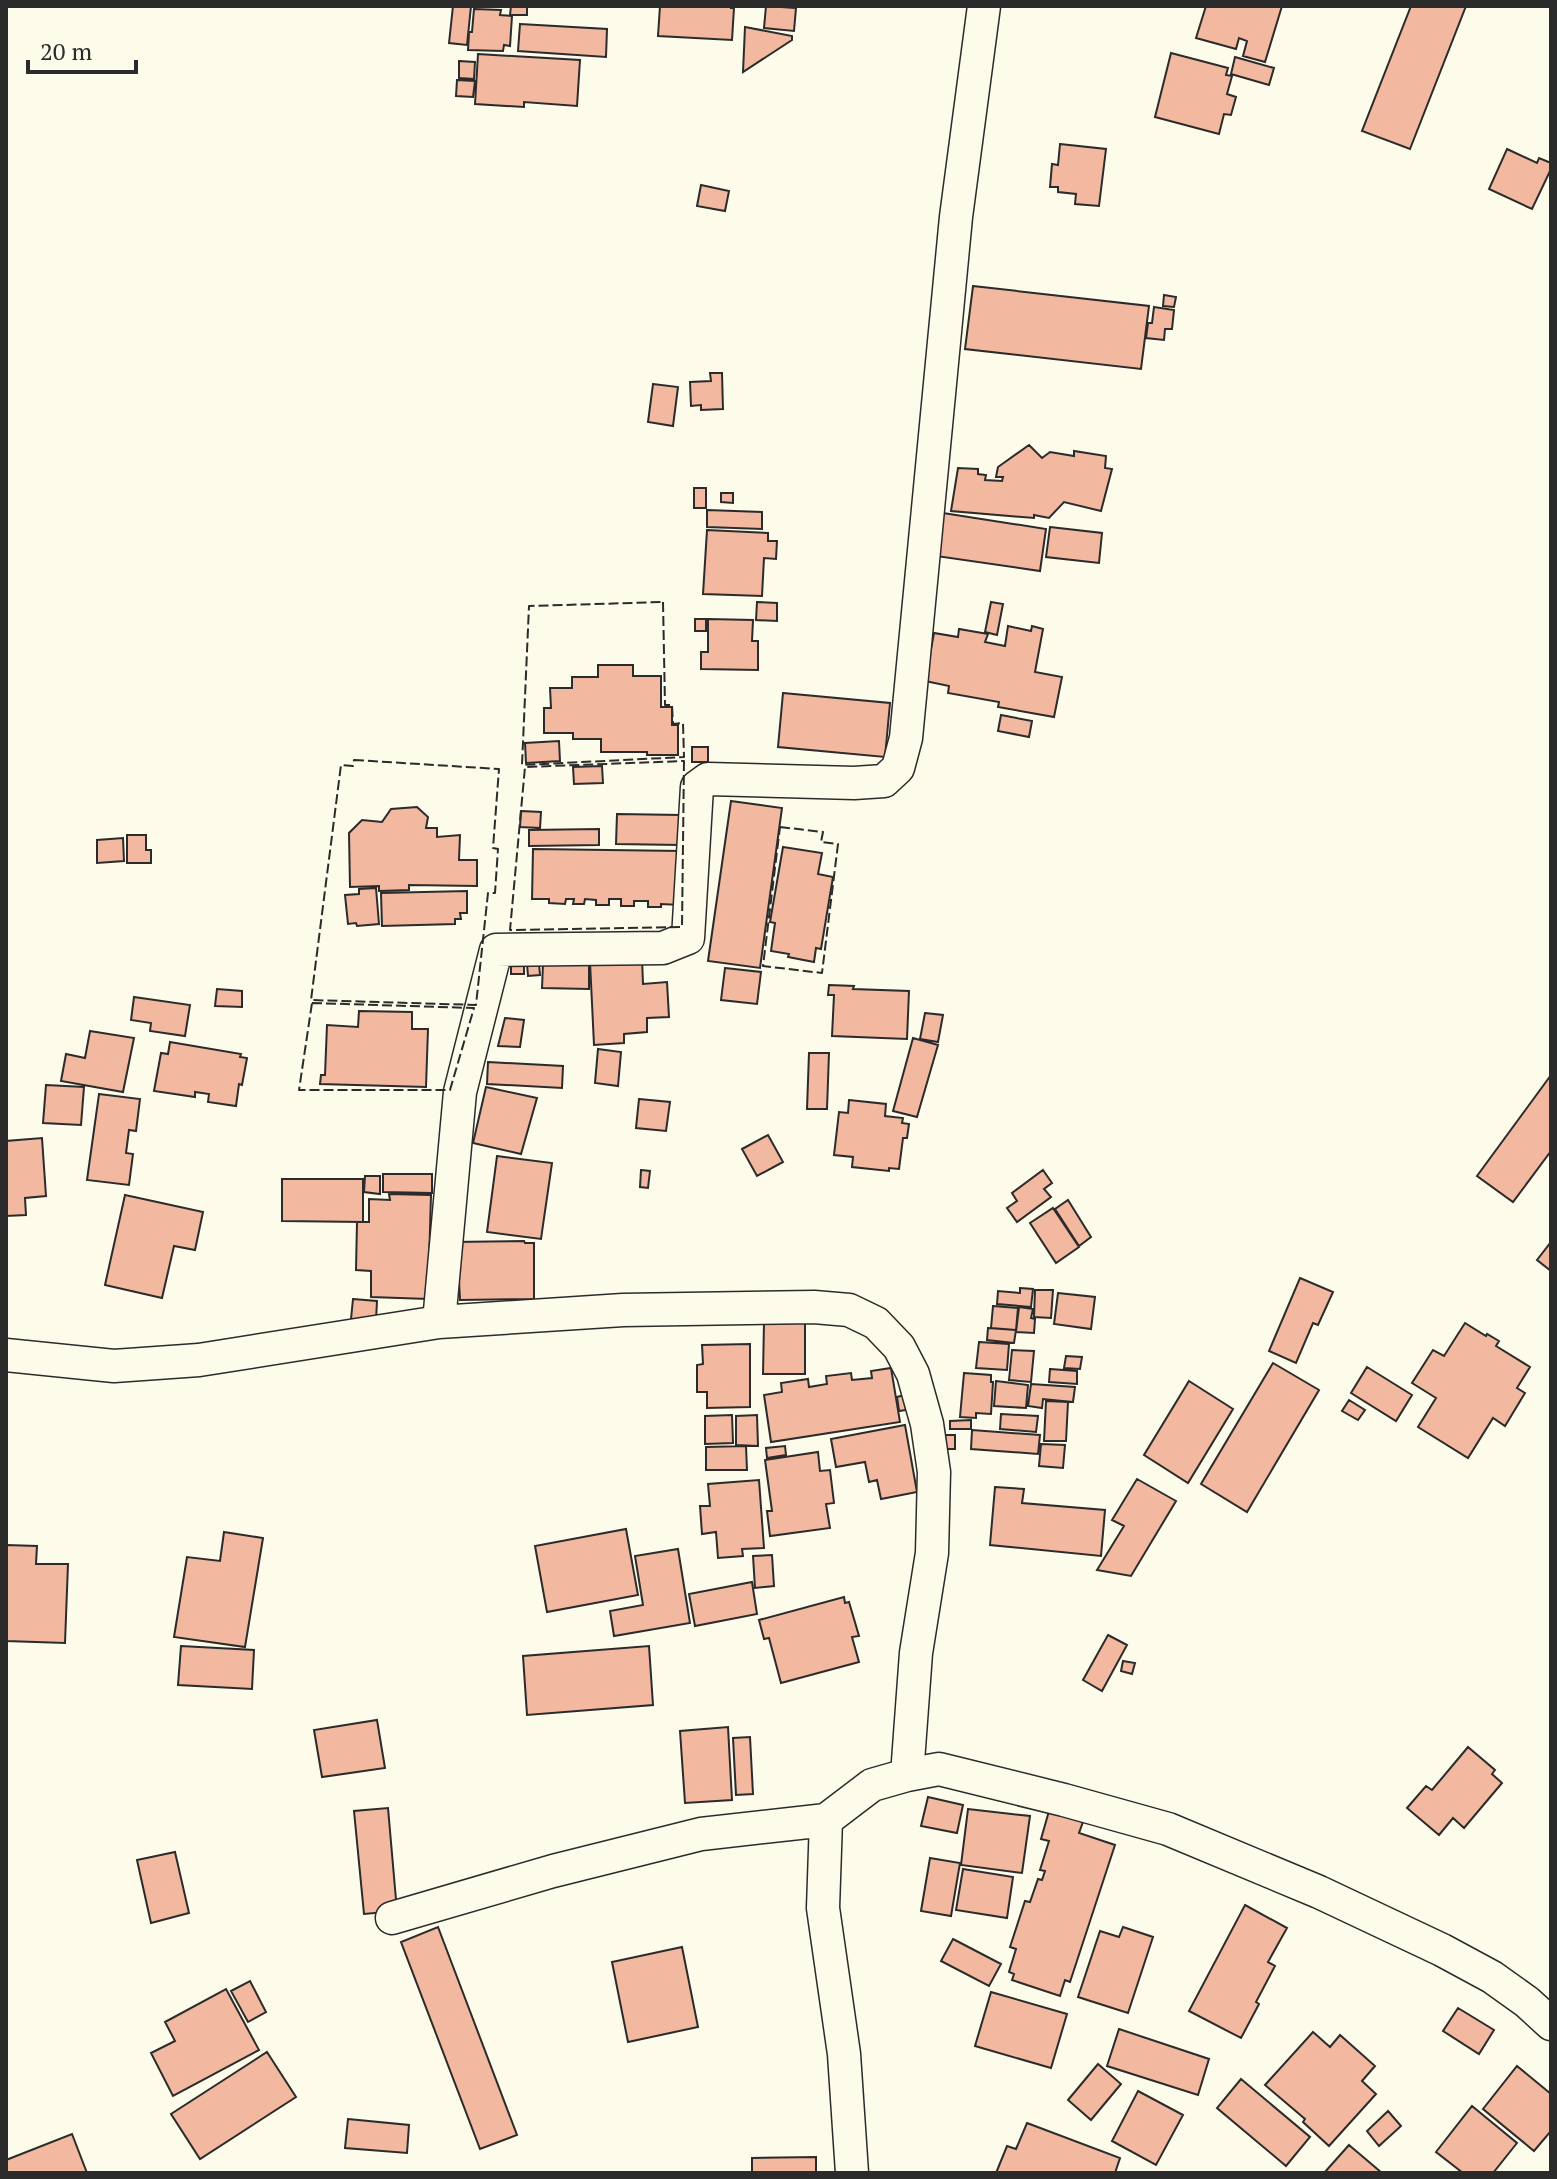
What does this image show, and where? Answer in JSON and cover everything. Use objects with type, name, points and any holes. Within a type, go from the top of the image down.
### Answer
[{"type":"street","points":[[439,1322],[460,1092],[496,950],[663,948],[688,938],[697,787],[708,779],[854,783],[884,781],[898,768],[906,738],[956,217],[984,6]]},
{"type":"street","points":[[6,1355],[114,1366],[199,1360],[439,1322],[623,1310],[814,1307],[849,1310],[876,1323],[899,1347],[913,1374],[927,1424],[934,1472],[932,1553],[916,1653],[907,1775]]},
{"type":"street","points":[[392,1918],[553,1871],[701,1834],[826,1820],[872,1785],[939,1769],[1168,1829],[1319,1892],[1442,1950],[1492,1977],[1551,2024]]},
{"type":"street","points":[[826,1820],[823,1908],[844,2054],[852,2173]]},
{"type":"building","points":[[453,6],[471,6],[467,45],[449,43]]},
{"type":"building","points":[[511,6],[527,6],[527,15],[510,15]]},
{"type":"building","points":[[660,6],[731,6],[734,8],[732,40],[658,36]]},
{"type":"building","points":[[766,6],[796,8],[794,31],[764,28]]},
{"type":"building","points":[[1206,6],[1282,6],[1265,62],[1243,56],[1247,41],[1239,38],[1236,49],[1196,38]]},
{"type":"building","points":[[1411,6],[1466,6],[1410,149],[1362,131]]},
{"type":"building","points":[[474,9],[501,10],[500,15],[512,16],[510,46],[504,45],[503,51],[468,50]]},
{"type":"building","points":[[520,24],[607,29],[606,57],[518,51]]},
{"type":"building","points":[[745,27],[792,36],[792,40],[743,72]]},
{"type":"building","points":[[1171,53],[1228,68],[1226,75],[1232,76],[1227,94],[1236,97],[1231,115],[1224,114],[1219,134],[1155,117]]},
{"type":"building","points":[[478,54],[580,60],[577,106],[524,102],[524,107],[475,104]]},
{"type":"building","points":[[1235,57],[1274,68],[1269,85],[1231,74]]},
{"type":"building","points":[[459,61],[475,62],[474,79],[459,78]]},
{"type":"building","points":[[457,80],[475,81],[473,97],[456,96]]},
{"type":"building","points":[[1060,144],[1106,149],[1099,206],[1075,204],[1076,194],[1058,192],[1058,187],[1050,187],[1052,164],[1058,165]]},
{"type":"building","points":[[1507,149],[1537,163],[1539,158],[1551,163],[1532,209],[1489,189]]},
{"type":"building","points":[[701,185],[729,191],[725,211],[697,206]]},
{"type":"building","points":[[973,286],[1149,306],[1141,369],[965,349]]},
{"type":"building","points":[[1164,295],[1176,297],[1174,307],[1163,306]]},
{"type":"building","points":[[1154,307],[1174,310],[1172,329],[1165,329],[1164,340],[1146,338]]},
{"type":"building","points":[[710,373],[722,373],[723,409],[701,410],[701,405],[691,406],[690,382],[711,381]]},
{"type":"building","points":[[653,384],[678,387],[673,426],[648,422]]},
{"type":"building","points":[[1029,445],[1042,458],[1050,452],[1074,456],[1074,451],[1106,456],[1105,468],[1112,469],[1101,511],[1064,502],[1049,518],[951,511],[958,468],[978,469],[978,474],[986,475],[985,480],[1002,481],[1003,477],[996,477],[998,467]]},
{"type":"building","points":[[694,488],[706,488],[706,508],[694,508]]},
{"type":"building","points":[[721,493],[733,493],[733,503],[721,502]]},
{"type":"building","points":[[707,510],[762,512],[762,529],[707,527]]},
{"type":"building","points":[[943,513],[1046,529],[1040,571],[936,556]]},
{"type":"building","points":[[1050,527],[1102,533],[1099,563],[1046,557]]},
{"type":"building","points":[[707,530],[768,533],[768,541],[777,541],[776,559],[764,558],[762,596],[703,594]]},
{"type":"building","points":[[757,602],[777,603],[777,621],[756,620]]},
{"type":"building","points":[[991,602],[1003,604],[997,635],[985,632]]},
{"type":"building","points":[[695,619],[706,619],[706,631],[695,631]]},
{"type":"building","points":[[708,619],[753,620],[752,641],[758,641],[758,670],[701,669],[701,652],[708,652]]},
{"type":"building","points":[[1008,626],[1031,631],[1032,626],[1043,629],[1035,672],[1062,677],[1054,717],[998,707],[999,702],[948,693],[949,686],[925,681],[934,633],[958,637],[959,629],[988,634],[985,642],[1005,646]]},
{"type":"building","points":[[598,665],[633,665],[633,676],[661,676],[661,707],[672,707],[672,725],[678,725],[678,755],[601,752],[601,739],[573,739],[573,733],[544,733],[544,708],[551,708],[550,688],[572,688],[572,677],[598,677]]},
{"type":"building","points":[[783,693],[890,703],[885,757],[778,747]]},
{"type":"building","points":[[1001,715],[1032,721],[1029,737],[998,731]]},
{"type":"building","points":[[559,741],[560,761],[526,763],[525,743]]},
{"type":"building","points":[[692,747],[708,747],[708,762],[692,762]]},
{"type":"building","points":[[602,766],[603,783],[574,784],[573,767]]},
{"type":"building","points":[[731,801],[782,808],[760,968],[708,961]]},
{"type":"building","points":[[417,807],[428,817],[426,828],[437,828],[437,837],[460,835],[459,860],[477,860],[477,886],[409,885],[409,890],[379,891],[379,886],[350,887],[349,833],[362,820],[382,822],[391,809]]},
{"type":"building","points":[[521,811],[541,812],[540,828],[520,827]]},
{"type":"building","points":[[617,814],[681,815],[680,845],[616,844]]},
{"type":"building","points":[[599,829],[599,845],[529,846],[529,830]]},
{"type":"building","points":[[127,835],[146,835],[146,850],[151,850],[151,863],[127,863]]},
{"type":"building","points":[[123,838],[124,861],[97,863],[97,840]]},
{"type":"building","points":[[783,847],[822,853],[818,874],[833,877],[821,949],[816,948],[814,962],[771,951],[775,923],[770,922]]},
{"type":"building","points":[[533,849],[682,851],[680,905],[648,907],[648,901],[634,901],[634,906],[621,906],[621,899],[609,899],[609,905],[596,905],[596,900],[585,899],[584,904],[573,904],[574,899],[566,899],[565,904],[549,903],[549,899],[532,899]]},
{"type":"building","points":[[376,888],[379,924],[348,924],[345,895],[359,894],[359,889]]},
{"type":"building","points":[[467,891],[467,913],[460,913],[461,919],[455,919],[455,924],[382,926],[381,893]]},
{"type":"building","points":[[642,958],[643,984],[667,982],[669,1017],[647,1018],[647,1032],[624,1034],[624,1043],[594,1045],[590,962]]},
{"type":"building","points":[[527,964],[539,964],[540,975],[528,976]]},
{"type":"building","points":[[543,964],[589,965],[589,989],[542,988]]},
{"type":"building","points":[[511,965],[524,965],[524,974],[511,974]]},
{"type":"building","points":[[725,968],[761,972],[757,1004],[721,1000]]},
{"type":"building","points":[[829,985],[909,991],[907,1039],[832,1036],[834,995],[828,995]]},
{"type":"building","points":[[217,989],[242,991],[242,1007],[215,1006]]},
{"type":"building","points":[[134,997],[190,1005],[185,1036],[150,1031],[151,1023],[131,1020]]},
{"type":"building","points":[[359,1011],[412,1012],[412,1029],[428,1029],[426,1087],[320,1084],[321,1075],[325,1075],[327,1025],[358,1027]]},
{"type":"building","points":[[925,1013],[943,1015],[938,1042],[920,1039]]},
{"type":"building","points":[[505,1018],[524,1020],[520,1047],[498,1046]]},
{"type":"building","points":[[90,1031],[134,1038],[123,1092],[61,1081],[66,1054],[85,1058]]},
{"type":"building","points":[[913,1038],[938,1045],[917,1117],[893,1111]]},
{"type":"building","points":[[170,1042],[241,1054],[240,1057],[247,1058],[236,1106],[208,1102],[209,1094],[195,1092],[195,1097],[154,1091],[161,1053],[168,1054]]},
{"type":"building","points":[[598,1049],[621,1052],[618,1086],[595,1083]]},
{"type":"building","points":[[809,1053],[829,1053],[827,1109],[807,1109]]},
{"type":"building","points":[[488,1062],[563,1066],[562,1088],[487,1084]]},
{"type":"building","points":[[1551,1075],[1551,1151],[1513,1202],[1477,1176]]},
{"type":"building","points":[[46,1085],[84,1087],[81,1125],[43,1123]]},
{"type":"building","points":[[486,1087],[537,1098],[521,1154],[473,1143]]},
{"type":"building","points":[[99,1094],[140,1099],[136,1131],[129,1130],[126,1153],[133,1154],[129,1185],[87,1180]]},
{"type":"building","points":[[639,1099],[670,1102],[666,1131],[636,1128]]},
{"type":"building","points":[[849,1100],[886,1104],[885,1116],[903,1118],[902,1123],[909,1124],[907,1138],[903,1138],[899,1169],[889,1168],[889,1171],[852,1167],[853,1157],[834,1155],[839,1112],[848,1113]]},
{"type":"building","points":[[768,1135],[783,1162],[757,1176],[742,1149]]},
{"type":"building","points":[[42,1138],[46,1196],[25,1198],[26,1215],[6,1216],[6,1141]]},
{"type":"building","points":[[497,1156],[552,1163],[541,1239],[487,1232]]},
{"type":"building","points":[[641,1170],[650,1171],[648,1188],[640,1187]]},
{"type":"building","points":[[1043,1170],[1052,1183],[1044,1189],[1051,1197],[1017,1222],[1007,1208],[1017,1201],[1012,1193]]},
{"type":"building","points":[[383,1174],[432,1174],[432,1193],[383,1192]]},
{"type":"building","points":[[365,1176],[380,1176],[380,1194],[364,1192]]},
{"type":"building","points":[[282,1179],[363,1179],[363,1222],[282,1221]]},
{"type":"building","points":[[389,1194],[431,1195],[428,1299],[371,1297],[371,1271],[356,1270],[357,1222],[369,1222],[369,1199],[390,1200]]},
{"type":"building","points":[[125,1195],[203,1212],[195,1250],[174,1246],[162,1298],[105,1285]]},
{"type":"building","points":[[1068,1200],[1091,1237],[1079,1246],[1055,1209]]},
{"type":"building","points":[[1053,1208],[1079,1247],[1056,1263],[1030,1223]]},
{"type":"building","points":[[452,1242],[534,1243],[534,1299],[460,1300],[459,1281],[453,1281]]},
{"type":"building","points":[[1551,1242],[1551,1271],[1537,1260]]},
{"type":"building","points":[[1300,1278],[1333,1292],[1318,1325],[1313,1323],[1296,1363],[1269,1351]]},
{"type":"building","points":[[1020,1288],[1033,1289],[1031,1307],[997,1304],[998,1291],[1020,1293]]},
{"type":"building","points":[[1035,1290],[1053,1290],[1051,1318],[1034,1317]]},
{"type":"building","points":[[1058,1293],[1095,1297],[1091,1329],[1054,1324]]},
{"type":"building","points":[[353,1299],[377,1301],[376,1321],[351,1319]]},
{"type":"building","points":[[993,1306],[1018,1308],[1016,1330],[991,1328]]},
{"type":"building","points":[[1019,1307],[1033,1309],[1034,1333],[1016,1332]]},
{"type":"building","points":[[764,1322],[805,1322],[805,1374],[763,1374]]},
{"type":"building","points":[[1465,1323],[1499,1341],[1496,1346],[1530,1367],[1517,1388],[1525,1393],[1505,1426],[1493,1418],[1468,1458],[1418,1427],[1436,1398],[1412,1383],[1433,1350],[1444,1356]]},
{"type":"building","points":[[988,1328],[1016,1330],[1014,1343],[987,1340]]},
{"type":"building","points":[[979,1342],[1009,1344],[1007,1370],[976,1368]]},
{"type":"building","points":[[750,1344],[750,1407],[707,1408],[707,1392],[697,1392],[697,1365],[703,1364],[702,1345]]},
{"type":"building","points":[[1012,1350],[1034,1351],[1031,1382],[1009,1380]]},
{"type":"building","points":[[1066,1356],[1082,1357],[1080,1369],[1064,1368]]},
{"type":"building","points":[[1273,1363],[1319,1390],[1247,1512],[1201,1484]]},
{"type":"building","points":[[1367,1367],[1412,1395],[1396,1421],[1351,1393]]},
{"type":"building","points":[[891,1368],[900,1422],[771,1442],[764,1395],[782,1392],[781,1383],[808,1379],[809,1387],[827,1384],[826,1376],[851,1373],[852,1380],[872,1378],[871,1371]]},
{"type":"building","points":[[1050,1369],[1077,1371],[1077,1384],[1049,1382]]},
{"type":"building","points":[[964,1373],[991,1375],[991,1414],[976,1413],[976,1418],[960,1417]]},
{"type":"building","points":[[996,1381],[1028,1385],[1026,1408],[994,1406]]},
{"type":"building","points":[[1189,1381],[1233,1409],[1188,1483],[1144,1455]]},
{"type":"building","points":[[1031,1384],[1075,1387],[1073,1402],[1043,1399],[1042,1408],[1028,1406]]},
{"type":"building","points":[[904,1395],[906,1410],[899,1411],[897,1397]]},
{"type":"building","points":[[1349,1400],[1365,1410],[1358,1420],[1342,1411]]},
{"type":"building","points":[[1046,1401],[1068,1402],[1066,1441],[1044,1441]]},
{"type":"building","points":[[1001,1414],[1038,1416],[1036,1432],[1000,1429]]},
{"type":"building","points":[[732,1415],[733,1443],[705,1444],[705,1416]]},
{"type":"building","points":[[757,1415],[758,1446],[736,1445],[736,1416]]},
{"type":"building","points":[[971,1420],[971,1429],[950,1429],[950,1421]]},
{"type":"building","points":[[905,1425],[917,1492],[881,1499],[877,1480],[869,1482],[865,1462],[836,1467],[831,1439]]},
{"type":"building","points":[[972,1430],[1040,1435],[1038,1454],[971,1449]]},
{"type":"building","points":[[945,1435],[955,1435],[955,1449],[946,1449]]},
{"type":"building","points":[[1041,1444],[1065,1445],[1063,1468],[1039,1466]]},
{"type":"building","points":[[746,1446],[747,1470],[706,1470],[706,1447]]},
{"type":"building","points":[[785,1446],[786,1455],[767,1458],[766,1448]]},
{"type":"building","points":[[818,1452],[820,1471],[830,1470],[834,1503],[826,1504],[830,1528],[770,1536],[767,1511],[772,1511],[765,1460]]},
{"type":"building","points":[[1137,1479],[1176,1501],[1131,1576],[1097,1570],[1124,1526],[1112,1520]]},
{"type":"building","points":[[759,1480],[764,1548],[742,1549],[743,1556],[718,1558],[716,1532],[702,1534],[700,1506],[710,1506],[708,1484]]},
{"type":"building","points":[[995,1487],[1024,1489],[1022,1503],[1105,1510],[1101,1556],[990,1545]]},
{"type":"building","points":[[626,1529],[638,1595],[547,1612],[535,1546]]},
{"type":"building","points":[[224,1532],[263,1538],[245,1647],[174,1637],[187,1557],[220,1561]]},
{"type":"building","points":[[6,1545],[37,1546],[36,1564],[68,1564],[65,1643],[6,1641]]},
{"type":"building","points":[[678,1549],[690,1623],[614,1636],[610,1611],[643,1605],[635,1556]]},
{"type":"building","points":[[772,1555],[774,1586],[755,1588],[753,1556]]},
{"type":"building","points":[[752,1582],[757,1614],[695,1626],[689,1594]]},
{"type":"building","points":[[844,1597],[845,1603],[849,1602],[859,1636],[852,1637],[859,1662],[781,1683],[769,1638],[764,1639],[759,1620]]},
{"type":"building","points":[[1108,1635],[1127,1645],[1102,1691],[1083,1680]]},
{"type":"building","points":[[181,1646],[254,1650],[252,1689],[178,1685]]},
{"type":"building","points":[[649,1646],[653,1705],[527,1715],[523,1656]]},
{"type":"building","points":[[1123,1661],[1135,1663],[1132,1674],[1121,1671]]},
{"type":"building","points":[[377,1720],[385,1768],[322,1777],[314,1730]]},
{"type":"building","points":[[728,1727],[732,1800],[685,1803],[680,1731]]},
{"type":"building","points":[[750,1737],[753,1794],[736,1795],[733,1738]]},
{"type":"building","points":[[1468,1747],[1495,1770],[1492,1774],[1502,1783],[1464,1828],[1453,1818],[1439,1835],[1407,1808],[1426,1786],[1432,1790]]},
{"type":"building","points":[[928,1797],[963,1805],[957,1833],[921,1826]]},
{"type":"building","points":[[388,1808],[397,1911],[364,1914],[354,1811]]},
{"type":"building","points":[[968,1809],[1030,1816],[1022,1873],[961,1865]]},
{"type":"building","points":[[1049,1811],[1083,1822],[1079,1833],[1115,1845],[1070,1982],[1065,1980],[1060,1996],[1012,1980],[1014,1974],[1009,1972],[1016,1949],[1010,1947],[1025,1901],[1030,1902],[1038,1879],[1042,1880],[1045,1871],[1040,1870],[1049,1841],[1041,1839]]},
{"type":"building","points":[[175,1852],[189,1913],[151,1923],[137,1860]]},
{"type":"building","points":[[930,1858],[960,1863],[951,1916],[921,1911]]},
{"type":"building","points":[[963,1869],[1013,1877],[1007,1918],[956,1910]]},
{"type":"building","points":[[1245,1905],[1287,1928],[1268,1962],[1275,1966],[1241,2038],[1189,2011]]},
{"type":"building","points":[[438,1927],[517,2135],[480,2149],[401,1942]]},
{"type":"building","points":[[1123,1927],[1153,1937],[1128,2013],[1078,1997],[1100,1931],[1119,1937]]},
{"type":"building","points":[[953,1939],[1001,1964],[989,1986],[941,1961]]},
{"type":"building","points":[[682,1947],[698,2027],[628,2042],[612,1962]]},
{"type":"building","points":[[250,1981],[266,2012],[248,2022],[231,1991]]},
{"type":"building","points":[[226,1989],[259,2050],[173,2096],[151,2053],[175,2041],[165,2022]]},
{"type":"building","points":[[991,1992],[1067,2014],[1051,2068],[975,2046]]},
{"type":"building","points":[[1458,2008],[1494,2030],[1479,2054],[1443,2031]]},
{"type":"building","points":[[1119,2029],[1209,2059],[1198,2095],[1107,2066]]},
{"type":"building","points":[[1313,2032],[1330,2047],[1340,2035],[1375,2066],[1362,2081],[1376,2094],[1329,2146],[1303,2122],[1305,2119],[1265,2085]]},
{"type":"building","points":[[267,2052],[296,2097],[200,2159],[171,2114]]},
{"type":"building","points":[[1098,2064],[1121,2084],[1091,2120],[1068,2100]]},
{"type":"building","points":[[1517,2066],[1551,2094],[1551,2131],[1534,2151],[1483,2109]]},
{"type":"building","points":[[1241,2079],[1310,2137],[1286,2166],[1217,2108]]},
{"type":"building","points":[[1138,2091],[1183,2115],[1156,2165],[1112,2141]]},
{"type":"building","points":[[1472,2106],[1517,2143],[1493,2173],[1463,2173],[1436,2152]]},
{"type":"building","points":[[1388,2111],[1401,2126],[1379,2146],[1367,2131]]},
{"type":"building","points":[[348,2119],[409,2125],[407,2153],[345,2148]]},
{"type":"building","points":[[1027,2123],[1120,2158],[1115,2173],[996,2173],[1007,2146],[1016,2149]]},
{"type":"building","points":[[72,2134],[87,2173],[6,2173],[6,2160]]},
{"type":"building","points":[[1349,2145],[1382,2173],[1324,2173]]},
{"type":"building","points":[[816,2157],[816,2173],[752,2173],[752,2158]]},
{"type":"fence","points":[[663,602],[665,705],[672,705],[673,724],[683,723],[684,757],[522,765],[529,606],[663,602]]},
{"type":"fence","points":[[354,760],[499,769],[493,848],[498,849],[495,893],[488,893],[476,1005],[311,1000],[341,765],[353,766],[354,760]]},
{"type":"fence","points":[[684,761],[682,927],[510,930],[525,767],[684,761]]},
{"type":"fence","points":[[780,827],[823,832],[821,842],[838,844],[822,973],[763,966],[780,827]]},
{"type":"fence","points":[[312,1003],[474,1008],[450,1090],[299,1090],[312,1003]]}]
